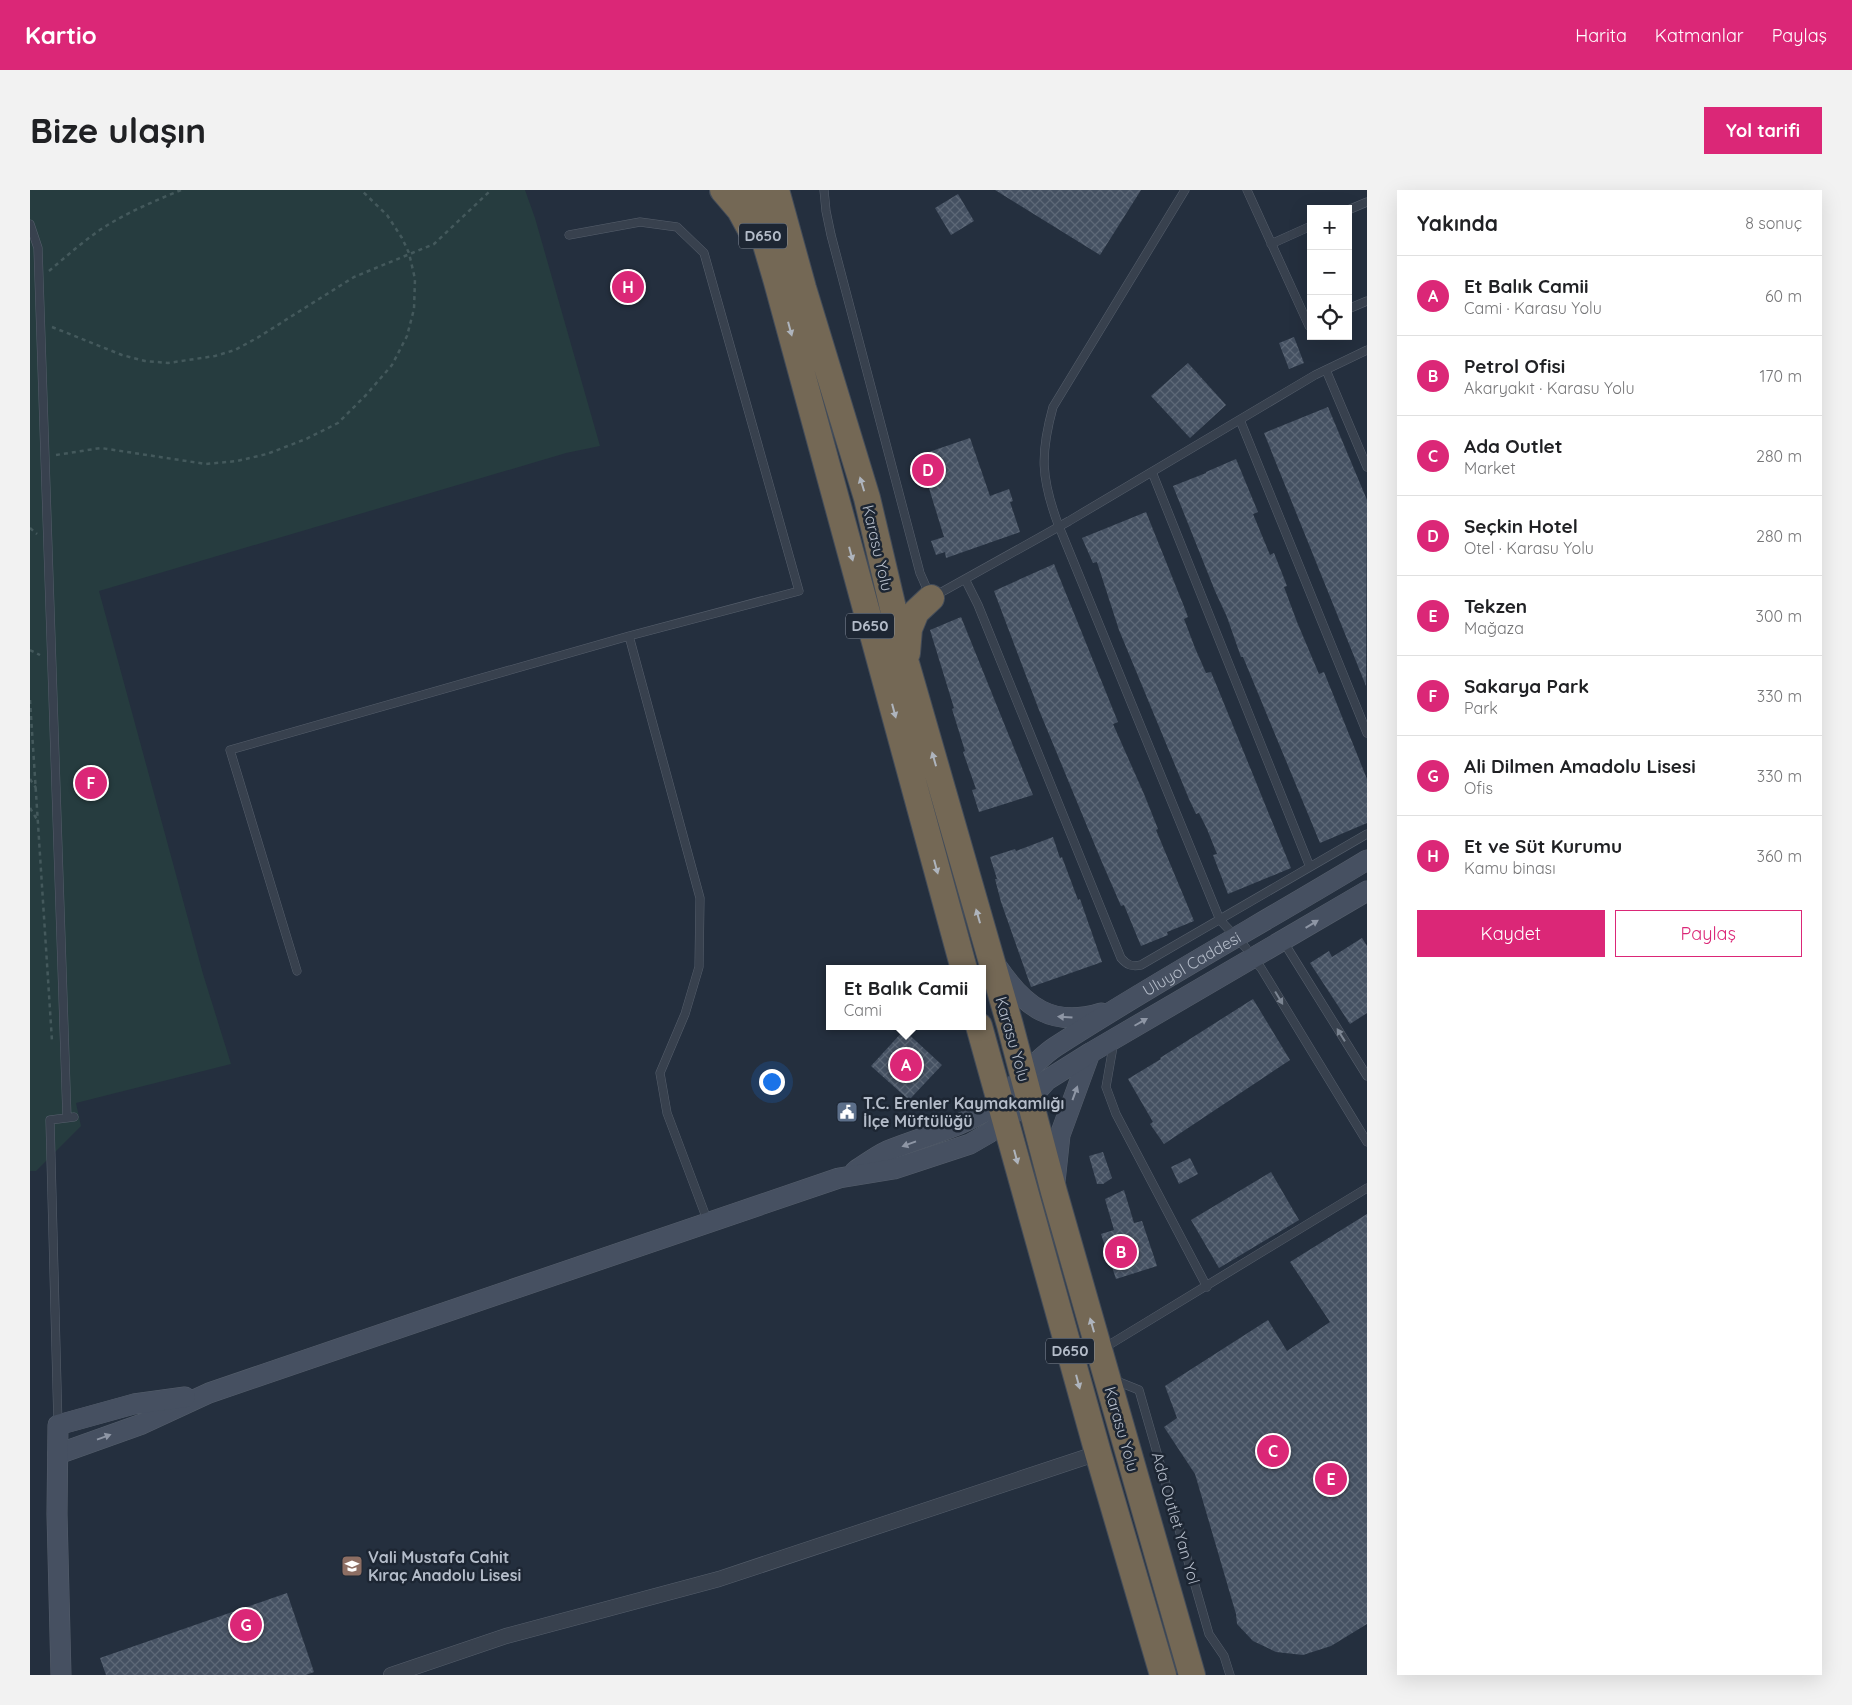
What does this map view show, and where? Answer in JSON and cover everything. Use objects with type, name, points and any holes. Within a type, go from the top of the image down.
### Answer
[{"type":"highway","points":[[723,190],[740,210],[777,282]]},
{"type":"highway","name":"D650","points":[[750,190],[777,282]]},
{"type":"highway","name":"D650","points":[[776,190],[803,288]]},
{"type":"highway","name":"D650","points":[[793,190],[803,288]]},
{"type":"highway","name":"Karasu Yolu","points":[[777,282],[963,965]]},
{"type":"highway","name":"Karasu Yolu","points":[[803,288],[867,498],[906,663],[1192,1675]]},
{"type":"highway","points":[[906,663],[909,629],[916,612],[931,598]]},
{"type":"highway","name":"Karasu Yolu","points":[[980,1030],[1162,1675]]},
{"type":"highway","points":[[1135,1474],[1206,1675]]},
{"type":"highway","points":[[1109,1491],[1145,1675]]},
{"type":"street","name":"Uluyol Caddesi","points":[[1027,1088],[1048,1080],[1114,1038],[1245,948],[1346,873],[1367,860]]},
{"type":"street","name":"Uluyol Caddesi","points":[[1027,1088],[1043,1055],[1113,1009],[1245,948],[1282,941],[1367,891]]},
{"type":"street","points":[[988,950],[997,968],[1012,988],[1027,1003],[1038,1010],[1064,1018],[1094,1015],[1113,1009]]},
{"type":"street","points":[[1054,1192],[1060,1135],[1090,1053]]},
{"type":"street","points":[[58,1454],[142,1424],[209,1393],[847,1176],[886,1152],[947,1130],[982,1113],[1003,1110],[1027,1088]]},
{"type":"street","points":[[61,1675],[58,1425],[134,1404],[209,1393]]},
{"type":"street","points":[[391,1675],[506,1636],[719,1579],[1098,1453]]},
{"type":"lane","points":[[824,190],[826,211],[834,245],[920,572],[931,598],[1059,527],[1326,370],[1367,350]]},
{"type":"lane","points":[[1185,190],[1053,407],[1046,431],[1043,456],[1049,501],[1220,920],[1261,968],[1367,1142]]},
{"type":"lane","points":[[1247,190],[1307,322]]},
{"type":"lane","points":[[1352,208],[1367,202]]},
{"type":"lane","points":[[297,971],[230,750],[629,636],[798,591],[704,253],[677,228],[640,222],[569,235]]},
{"type":"lane","points":[[30,224],[38,248],[70,1117],[50,1120],[58,1425]]},
{"type":"lane","points":[[1271,244],[1307,228]]},
{"type":"lane","points":[[1352,307],[1367,301]]},
{"type":"lane","points":[[1326,370],[1367,467]]},
{"type":"lane","points":[[1240,420],[1367,733]]},
{"type":"lane","points":[[1152,472],[1310,867]]},
{"type":"lane","points":[[965,579],[982,614],[1121,958],[1126,964],[1141,965],[1367,834]]},
{"type":"lane","points":[[629,636],[700,898],[699,967],[684,1014],[660,1072],[667,1113],[709,1223]]},
{"type":"lane","points":[[1282,941],[1367,1076]]},
{"type":"lane","points":[[1114,1038],[1106,1087],[1113,1105],[1207,1287]]},
{"type":"lane","points":[[1100,1351],[1367,1188]]},
{"type":"lane","name":"Ada Outlet Yan Yol","points":[[1107,1377],[1139,1390],[1209,1634],[1224,1656],[1230,1675]]},
{"type":"path","points":[[39,280],[74,249],[110,223],[148,203],[181,190]]},
{"type":"path","points":[[45,457],[101,448],[206,464],[237,461],[268,454],[306,439],[338,423],[392,365],[407,336],[414,309],[415,279],[409,254],[402,238],[387,215],[361,190]]},
{"type":"path","points":[[41,323],[146,362],[194,361],[235,350],[354,277],[434,244],[491,190]]},
{"type":"path","points":[[30,700],[52,1045]]},
{"type":"path","points":[[30,779],[37,789]]},
{"type":"path","points":[[30,808],[39,822]]},
{"type":"green space","points":[[30,190],[525,190],[535,218],[600,446],[566,453],[99,591],[203,974],[231,1064],[76,1103],[81,1126],[36,1171],[30,1171]]},
{"type":"building","points":[[995,190],[1141,190],[1100,255]]},
{"type":"building","points":[[958,194],[974,221],[951,235],[935,208]]},
{"type":"building","points":[[1294,337],[1304,363],[1289,369],[1279,343]]},
{"type":"building","points":[[1188,363],[1226,405],[1190,438],[1151,396]]},
{"type":"building","points":[[1328,407],[1367,500],[1366,686],[1264,433]]},
{"type":"building","points":[[970,438],[990,496],[1009,489],[1013,501],[1010,502],[1020,532],[946,558],[945,552],[936,555],[931,541],[944,537],[928,485],[921,487],[916,473],[925,470],[920,455]]},
{"type":"building","points":[[1236,459],[1258,512],[1253,514],[1270,555],[1274,553],[1287,586],[1284,587],[1297,622],[1319,674],[1324,672],[1367,779],[1367,823],[1320,843],[1243,657],[1241,657],[1227,617],[1173,486]]},
{"type":"building","points":[[1146,512],[1188,617],[1184,619],[1195,648],[1206,673],[1211,672],[1291,868],[1228,894],[1213,855],[1217,854],[1207,829],[1199,813],[1196,814],[1189,799],[1119,630],[1097,562],[1093,563],[1082,538]]},
{"type":"building","points":[[1054,564],[1118,722],[1113,724],[1144,794],[1158,829],[1156,830],[1194,921],[1167,932],[1168,935],[1141,946],[1124,905],[1121,906],[1101,860],[1039,710],[994,591]]},
{"type":"building","points":[[961,617],[1033,795],[979,812],[972,790],[976,789],[963,752],[965,751],[952,709],[954,708],[930,630]]},
{"type":"building","points":[[1053,837],[1078,900],[1080,899],[1102,962],[1031,987],[1001,902],[995,879],[997,879],[990,857],[1015,849],[1016,851]]},
{"type":"building","points":[[1362,938],[1367,946],[1367,1013],[1350,1024],[1310,963],[1329,951],[1332,957]]},
{"type":"building","points":[[1253,999],[1290,1060],[1164,1144],[1150,1124],[1153,1122],[1128,1079]]},
{"type":"building","points":[[904,1030],[942,1065],[909,1100],[871,1066]]},
{"type":"building","points":[[1103,1152],[1112,1178],[1103,1184],[1097,1184],[1089,1156]]},
{"type":"building","points":[[1190,1158],[1198,1174],[1179,1184],[1171,1167]]},
{"type":"building","points":[[1271,1172],[1299,1220],[1219,1268],[1191,1220]]},
{"type":"building","points":[[1124,1190],[1134,1223],[1142,1221],[1157,1266],[1116,1279],[1101,1234],[1114,1230],[1105,1199]]},
{"type":"building","points":[[1367,1214],[1367,1624],[1331,1646],[1303,1655],[1276,1652],[1253,1641],[1237,1624],[1236,1614],[1195,1474],[1164,1427],[1177,1418],[1165,1386],[1268,1320],[1287,1351],[1330,1322],[1290,1262]]},
{"type":"building","points":[[287,1593],[314,1672],[306,1675],[106,1675],[100,1658]]},
{"type":"place","name":"Et ve Süt Kurumu","points":[[628,287]]},
{"type":"place","name":"Seçkin Hotel","points":[[928,470]]},
{"type":"place","name":"Sakarya Park","points":[[91,783]]},
{"type":"place","name":"Et Balık Camii","points":[[906,1065]]},
{"type":"place","name":"T.C. Erenler Kaymakamlığı İlçe Müftülüğü","points":[[847,1112]]},
{"type":"place","name":"Petrol Ofisi","points":[[1121,1252]]},
{"type":"place","name":"Ada Outlet","points":[[1273,1451]]},
{"type":"place","name":"Tekzen","points":[[1331,1479]]},
{"type":"place","name":"Vali Mustafa Cahit Kıraç Anadolu Lisesi","points":[[352,1566]]},
{"type":"place","name":"Ali Dilmen Amadolu Lisesi","points":[[246,1625]]}]
